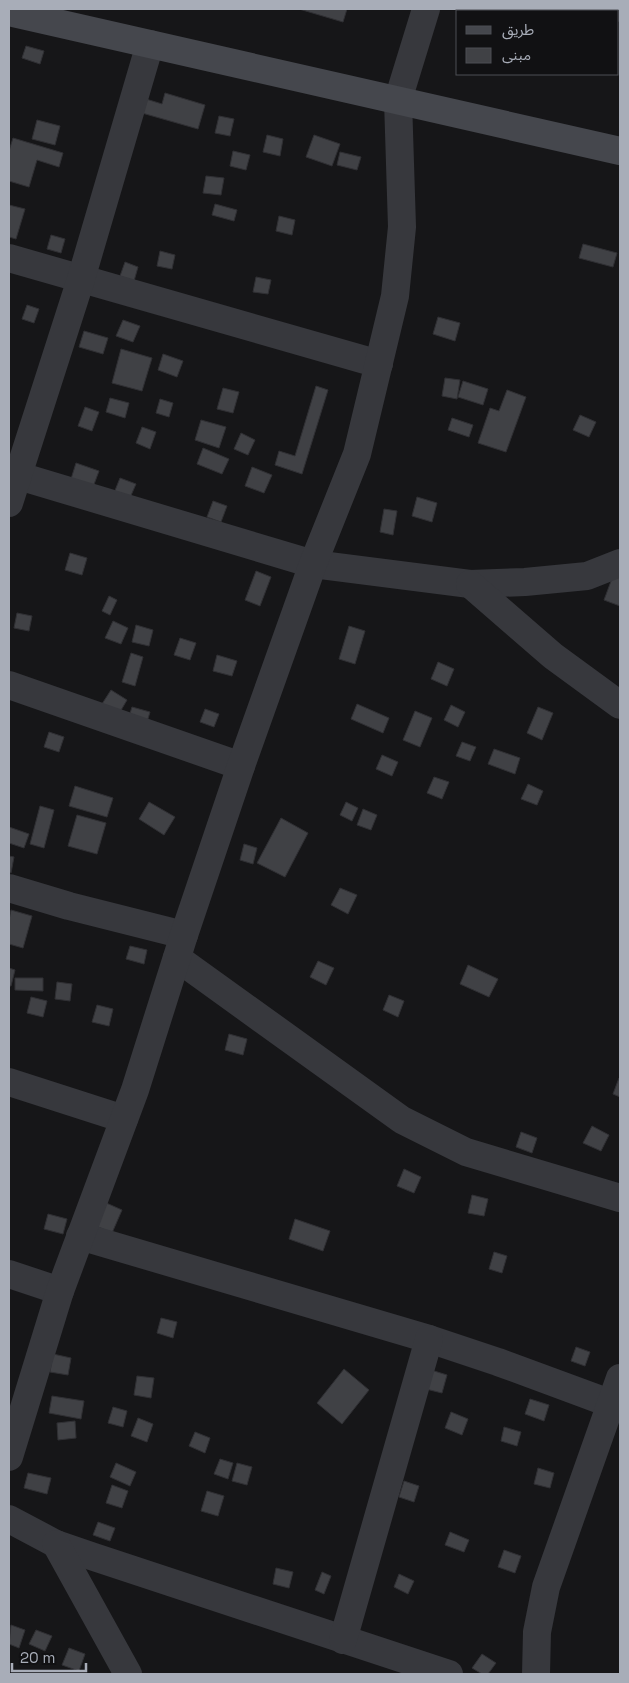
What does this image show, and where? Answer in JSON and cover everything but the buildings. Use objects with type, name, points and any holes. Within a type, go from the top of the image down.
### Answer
[{"type":"street","points":[[9,1457],[60,1290],[124,1119],[241,766],[313,564],[357,454],[395,296],[402,227],[398,100],[426,9]]},
{"type":"street","points":[[9,12],[620,151]]},
{"type":"street","points":[[9,504],[13,475],[81,280],[150,44]]},
{"type":"street","points":[[9,258],[379,364]]},
{"type":"street","points":[[13,475],[313,564],[470,584],[525,582],[588,576],[620,563]]},
{"type":"street","points":[[470,584],[553,656],[620,705]]},
{"type":"street","points":[[9,685],[241,766]]},
{"type":"street","points":[[9,888],[69,906],[181,947],[402,1120],[466,1152],[620,1198]]},
{"type":"street","points":[[9,1082],[124,1119]]},
{"type":"street","points":[[80,1236],[498,1362],[616,1406]]},
{"type":"street","points":[[9,1274],[60,1290]]},
{"type":"street","points":[[343,1640],[428,1340]]},
{"type":"street","points":[[536,1674],[537,1632],[546,1586],[616,1406],[620,1378]]},
{"type":"street","points":[[9,1519],[56,1544],[449,1674]]},
{"type":"street","points":[[56,1544],[128,1674]]}]
